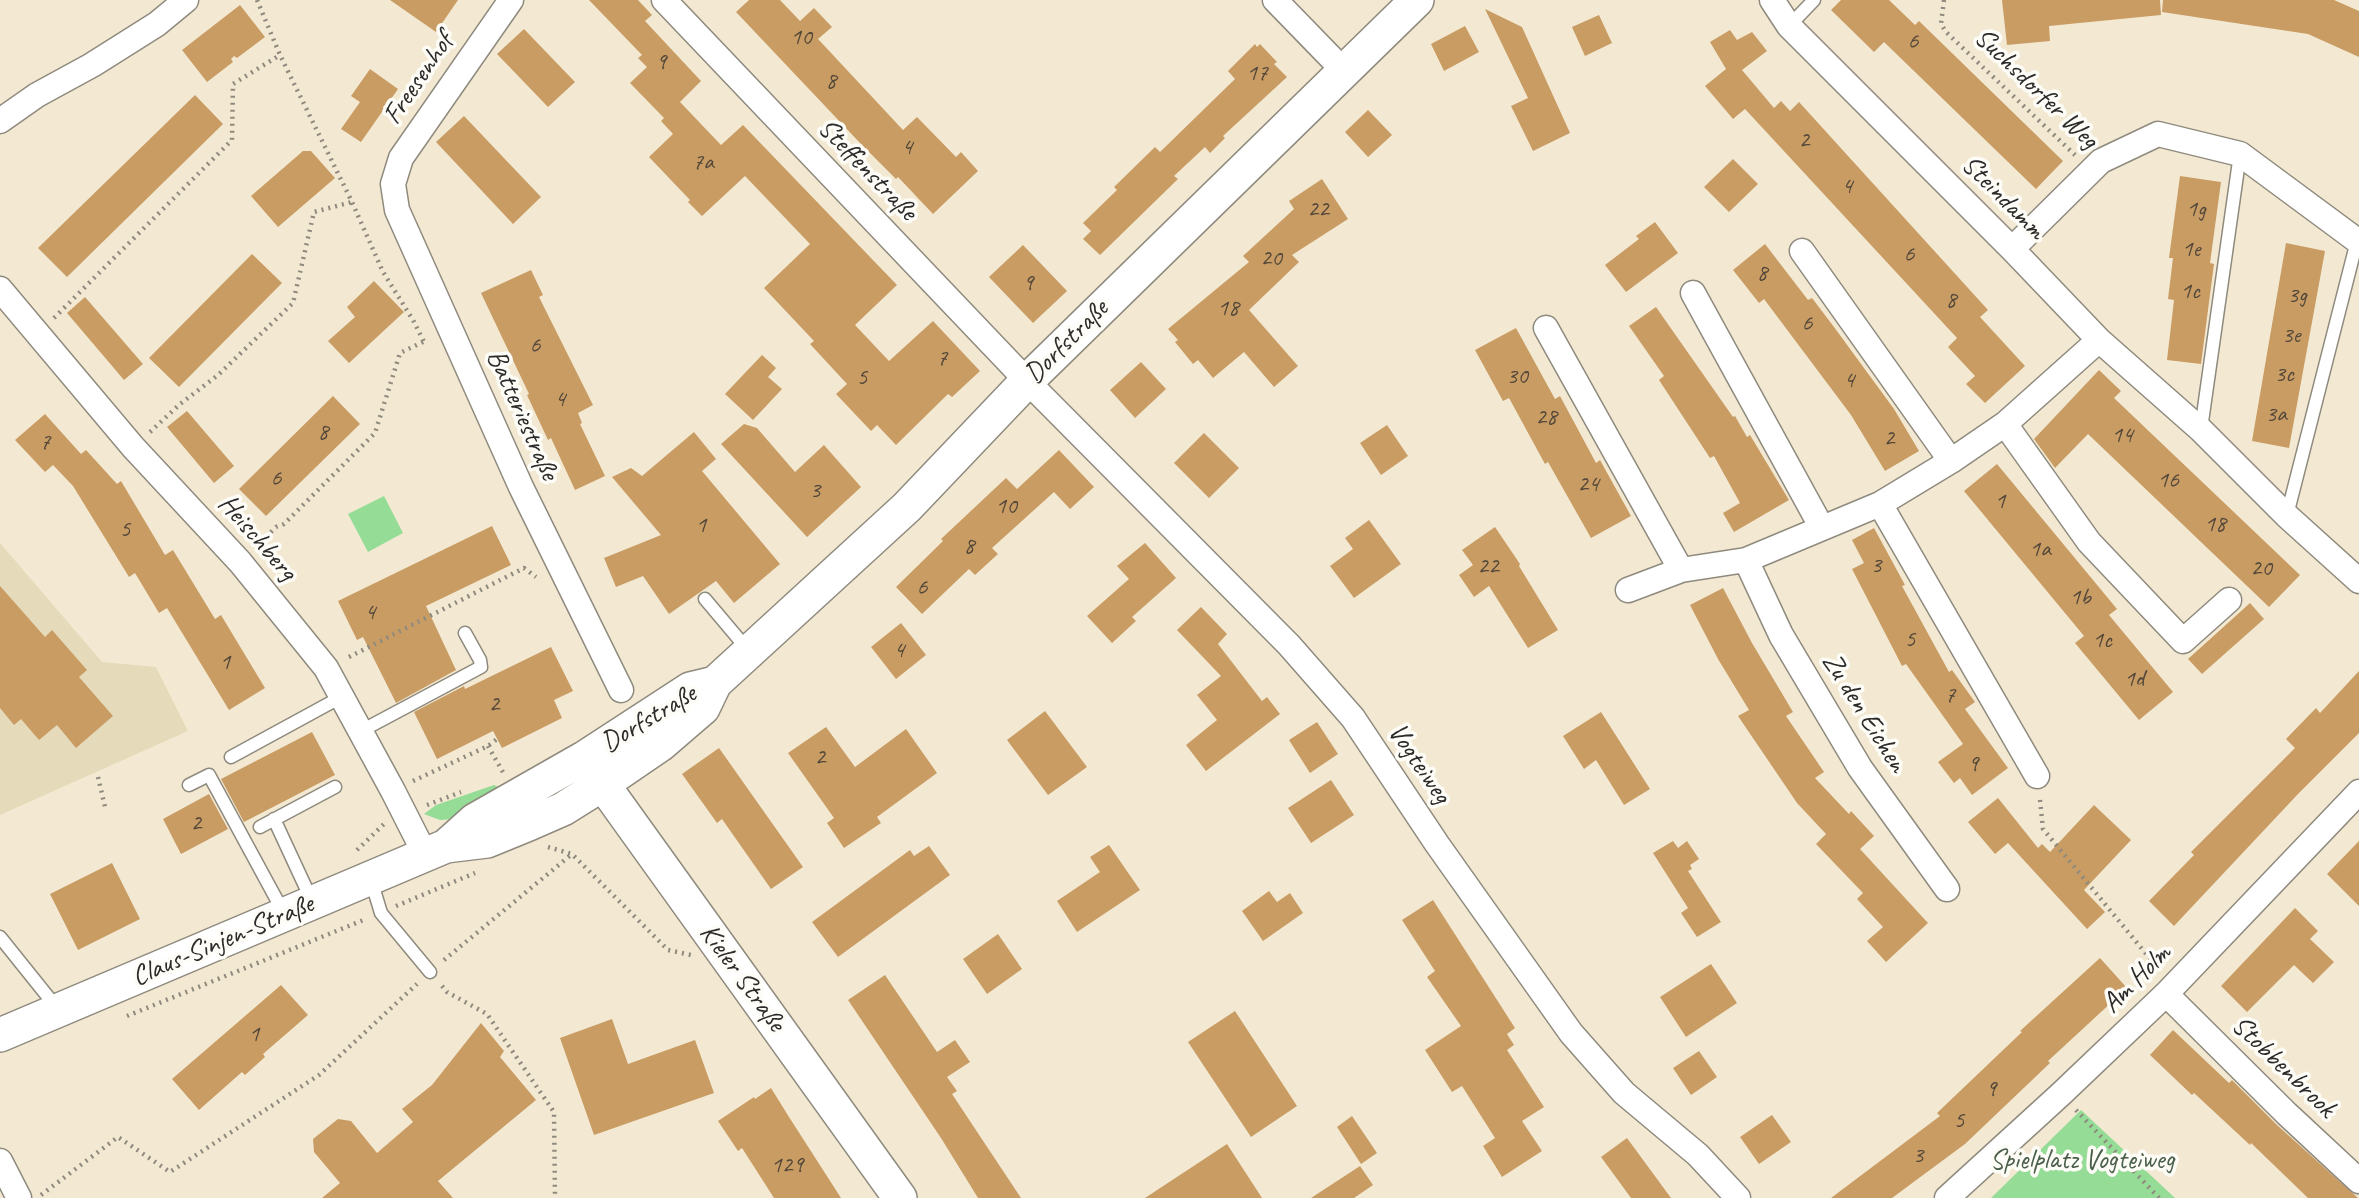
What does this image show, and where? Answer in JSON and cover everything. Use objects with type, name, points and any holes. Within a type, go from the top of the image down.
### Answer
[{"type":"main road","name":"Dorfstraße","points":[[593,771],[660,745],[703,708],[715,683],[908,507],[1027,381],[1417,0]]},
{"type":"main road","name":"Claus-Sinjen-Straße","points":[[0,1035],[436,851],[487,841],[524,826],[563,808],[593,771]]},
{"type":"main road","name":"Kieler Straße","points":[[593,771],[900,1198]]},
{"type":"street","points":[[0,121],[37,95],[92,65],[157,24],[186,0]]},
{"type":"street","name":"Freesenhof","points":[[401,158],[511,0]]},
{"type":"street","name":"Steffenstraße","points":[[664,0],[1027,381]]},
{"type":"street","points":[[1275,0],[1344,71]]},
{"type":"street","name":"Steindamm","points":[[1772,0],[1789,26],[2099,340],[2201,430],[2287,516],[2359,581]]},
{"type":"street","points":[[2012,249],[2101,161],[2158,134],[2240,154],[2358,241]]},
{"type":"street","name":"Batteriestraße","points":[[401,158],[393,184],[397,210],[522,487],[621,690]]},
{"type":"street","points":[[1802,251],[1951,461]]},
{"type":"street","name":"Heischberg","points":[[0,289],[133,447],[240,562],[326,668],[393,790],[436,851]]},
{"type":"street","points":[[1693,293],[1822,528]]},
{"type":"street","points":[[1546,328],[1681,570]]},
{"type":"street","points":[[1628,590],[1681,570],[1746,561],[1880,505],[2005,424],[2099,340]]},
{"type":"street","name":"Vogteiweg","points":[[1027,381],[1289,645],[1353,718],[1437,844],[1571,1033],[1625,1093],[1698,1155],[1738,1198]]},
{"type":"street","points":[[2005,424],[2089,542],[2183,641],[2229,600]]},
{"type":"street","points":[[1880,505],[2037,776]]},
{"type":"street","name":"Zu den Eichen","points":[[1746,561],[1781,635],[1860,768],[1947,889]]},
{"type":"street","name":"Am Holm","points":[[1947,1198],[2170,990],[2359,792]]},
{"type":"street","name":"Stobbenbrook","points":[[2170,990],[2287,1114],[2359,1181]]},
{"type":"street","points":[[0,1161],[19,1198]]},
{"type":"lane","points":[[1789,26],[1814,0]]},
{"type":"lane","points":[[2201,430],[2240,154]]},
{"type":"lane","points":[[2287,516],[2358,241]]},
{"type":"lane","points":[[705,599],[751,652]]},
{"type":"lane","points":[[361,731],[481,667],[465,633]]},
{"type":"lane","points":[[231,757],[343,696]]},
{"type":"lane","points":[[189,785],[209,775],[299,909]]},
{"type":"lane","points":[[260,827],[335,787]]},
{"type":"lane","points":[[274,819],[299,909]]},
{"type":"lane","points":[[371,879],[381,913],[430,972]]},
{"type":"lane","points":[[0,937],[59,1010]]},
{"type":"path","points":[[257,0],[280,55],[383,272],[424,342]]},
{"type":"path","name":"Suchsdorfer Weg","points":[[1944,0],[1941,24],[1946,32],[2091,171]]},
{"type":"path","points":[[38,334],[232,140],[233,84],[280,55]]},
{"type":"path","points":[[133,447],[180,404],[218,375],[293,303],[314,212],[352,202]]},
{"type":"path","points":[[262,540],[276,527],[284,524],[375,433],[400,353],[418,345]]},
{"type":"path","points":[[367,648],[524,568],[535,576]]},
{"type":"path","points":[[393,790],[488,746],[497,739]]},
{"type":"path","points":[[488,746],[504,775]]},
{"type":"path","points":[[98,776],[106,811]]},
{"type":"path","points":[[2037,776],[2043,830],[2170,990]]},
{"type":"path","points":[[542,845],[572,854],[668,950],[732,965]]},
{"type":"path","points":[[37,1198],[118,1137],[170,1172],[319,1075],[430,972],[572,854]]},
{"type":"path","points":[[114,1021],[480,871]]},
{"type":"path","points":[[430,972],[447,992],[486,1014],[554,1112],[555,1198]]},
{"type":"path","points":[[2061,1094],[2159,1198]]},
{"type":"shaded area","points":[[0,543],[102,662],[156,667],[188,731],[0,815]]},
{"type":"green space","points":[[384,496],[403,533],[368,552],[348,514]]},
{"type":"green space","points":[[494,785],[501,788],[455,819],[440,820],[424,814],[436,805]]},
{"type":"green space","name":"Spielplatz Vogteiweg","points":[[2081,1110],[2175,1198],[1991,1198]]},
{"type":"building","points":[[390,0],[458,0],[436,32]]},
{"type":"building","points":[[589,0],[638,0],[652,15],[645,21],[701,81],[680,102],[721,145],[743,125],[897,285],[855,325],[889,361],[933,321],[980,371],[952,397],[948,394],[896,445],[877,425],[871,431],[836,394],[847,384],[810,344],[814,341],[764,288],[810,244],[745,176],[702,216],[688,202],[690,200],[649,157],[673,134],[661,121],[664,118],[630,83],[647,67],[638,58],[642,55]]},
{"type":"building","points":[[749,0],[780,0],[800,21],[814,8],[832,27],[818,39],[903,130],[917,117],[956,157],[961,152],[978,171],[933,214],[898,177],[896,179],[860,143],[736,12]]},
{"type":"building","points":[[1841,0],[1889,0],[1915,25],[1919,21],[2063,161],[2036,189],[1884,42],[1874,52],[1831,10]]},
{"type":"building","points":[[2002,0],[2160,0],[2161,15],[2049,26],[2050,41],[2007,45]]},
{"type":"building","points":[[2163,0],[2334,0],[2359,11],[2359,57],[2308,34],[2162,12]]},
{"type":"building","points":[[240,5],[265,37],[237,58],[234,56],[231,59],[233,62],[207,82],[182,50]]},
{"type":"building","points":[[1485,9],[1522,27],[1570,133],[1533,151],[1511,106],[1528,98]]},
{"type":"building","points":[[1599,15],[1612,43],[1585,56],[1572,27]]},
{"type":"building","points":[[1465,26],[1479,52],[1444,71],[1431,44]]},
{"type":"building","points":[[524,29],[575,82],[548,107],[497,54]]},
{"type":"building","points":[[1730,30],[1737,40],[1752,32],[1767,51],[1742,70],[1774,108],[1781,101],[1790,111],[1799,102],[1988,310],[1980,317],[2025,366],[1985,403],[1966,384],[1975,376],[1948,347],[1957,338],[1745,109],[1733,119],[1705,86],[1726,69],[1710,42]]},
{"type":"building","points":[[1255,44],[1257,47],[1260,44],[1287,77],[1223,136],[1225,138],[1210,153],[1205,147],[1174,176],[1178,179],[1100,255],[1083,239],[1091,231],[1083,223],[1117,190],[1114,187],[1155,147],[1160,152],[1235,79],[1228,71]]},
{"type":"building","points":[[370,69],[398,89],[361,142],[341,129],[360,102],[351,96]]},
{"type":"building","points":[[195,95],[223,124],[67,277],[38,248]]},
{"type":"building","points":[[1368,110],[1392,135],[1368,157],[1345,132]]},
{"type":"building","points":[[464,116],[541,197],[513,224],[436,142]]},
{"type":"building","points":[[303,151],[311,151],[335,178],[278,227],[251,196]]},
{"type":"building","points":[[1733,159],[1758,184],[1729,212],[1704,187]]},
{"type":"building","points":[[2180,176],[2221,182],[2201,364],[2167,360],[2174,300],[2168,299],[2173,258],[2169,258]]},
{"type":"building","points":[[1322,179],[1348,219],[1292,255],[1299,262],[1249,310],[1298,366],[1274,387],[1244,352],[1213,378],[1198,360],[1193,364],[1168,329],[1249,262],[1243,256],[1294,209],[1289,201]]},
{"type":"building","points":[[1655,222],[1678,253],[1626,292],[1605,265],[1639,239],[1636,236]]},
{"type":"building","points":[[2286,243],[2325,251],[2289,448],[2252,441]]},
{"type":"building","points":[[1765,244],[1808,300],[1812,298],[1834,327],[1894,409],[1919,451],[1885,471],[1851,415],[1764,299],[1759,303],[1733,270]]},
{"type":"building","points":[[1023,245],[1067,291],[1033,323],[989,277]]},
{"type":"building","points":[[252,254],[282,283],[179,387],[149,358]]},
{"type":"building","points":[[531,270],[543,295],[539,297],[593,405],[578,413],[582,423],[580,424],[605,476],[575,490],[551,438],[548,440],[481,293]]},
{"type":"building","points":[[374,281],[404,312],[349,363],[328,341],[355,317],[347,307]]},
{"type":"building","points":[[85,297],[143,364],[124,380],[67,313]]},
{"type":"building","points":[[1656,307],[1733,417],[1735,416],[1747,437],[1750,435],[1789,500],[1734,532],[1723,513],[1740,503],[1714,456],[1710,458],[1659,380],[1664,376],[1629,326]]},
{"type":"building","points":[[1516,328],[1555,399],[1560,396],[1596,463],[1600,460],[1631,516],[1591,538],[1548,462],[1545,464],[1509,398],[1503,401],[1475,350]]},
{"type":"building","points":[[762,355],[776,368],[768,377],[782,389],[753,420],[725,394]]},
{"type":"building","points":[[1141,362],[1166,389],[1135,418],[1110,390]]},
{"type":"building","points":[[2099,370],[2121,391],[2114,398],[2300,575],[2269,607],[2088,434],[2055,468],[2034,439]]},
{"type":"building","points":[[333,396],[360,424],[266,516],[239,489]]},
{"type":"building","points":[[187,411],[234,466],[214,483],[167,427]]},
{"type":"building","points":[[45,414],[81,454],[86,450],[117,484],[121,481],[165,555],[173,550],[215,619],[221,615],[265,688],[229,710],[167,608],[159,613],[135,573],[129,577],[73,486],[53,465],[45,472],[15,440]]},
{"type":"building","points":[[744,424],[757,428],[795,472],[824,445],[861,487],[807,537],[721,444]]},
{"type":"building","points":[[1387,425],[1408,456],[1381,475],[1360,443]]},
{"type":"building","points":[[694,432],[716,459],[702,471],[780,564],[734,603],[716,581],[669,614],[643,576],[616,587],[604,558],[661,535],[612,477],[631,468],[642,476]]},
{"type":"building","points":[[1204,433],[1239,468],[1209,498],[1174,463]]},
{"type":"building","points":[[1059,450],[1094,487],[1070,509],[1054,492],[992,548],[998,554],[975,575],[969,569],[922,614],[896,587],[943,541],[941,539],[1006,478],[1017,489]]},
{"type":"building","points":[[1997,464],[2117,609],[2109,615],[2173,692],[2139,720],[2075,643],[2084,636],[1964,491]]},
{"type":"building","points":[[1369,520],[1401,564],[1354,598],[1330,566],[1353,549],[1345,538]]},
{"type":"building","points":[[492,526],[511,565],[426,606],[456,670],[396,703],[363,637],[357,640],[338,601]]},
{"type":"building","points":[[1495,527],[1558,630],[1528,648],[1489,586],[1474,597],[1459,575],[1473,565],[1462,550]]},
{"type":"building","points":[[1874,528],[1949,672],[1952,670],[1975,702],[1965,709],[2008,768],[1972,795],[1960,778],[1954,783],[1938,762],[1963,744],[1906,664],[1902,666],[1852,569],[1864,563],[1852,540]]},
{"type":"building","points":[[1145,543],[1176,578],[1132,617],[1136,621],[1112,643],[1087,616],[1129,579],[1117,566]]},
{"type":"building","points":[[0,586],[45,637],[52,630],[87,670],[79,677],[113,716],[76,748],[57,725],[39,740],[21,719],[14,725],[0,708]]},
{"type":"building","points":[[1723,588],[1793,712],[1786,716],[1824,772],[1815,778],[1874,836],[1860,849],[1928,923],[1886,962],[1867,941],[1883,927],[1857,899],[1863,893],[1816,844],[1826,834],[1797,803],[1738,716],[1749,710],[1690,605]]},
{"type":"building","points":[[2250,603],[2264,619],[2202,674],[2188,659]]},
{"type":"building","points":[[1201,607],[1227,634],[1218,644],[1262,701],[1267,697],[1280,714],[1206,771],[1186,745],[1217,720],[1197,695],[1221,676],[1177,630]]},
{"type":"building","points":[[901,623],[926,655],[896,679],[871,647]]},
{"type":"building","points":[[551,647],[573,691],[554,700],[562,718],[502,748],[493,731],[437,759],[414,712]]},
{"type":"building","points":[[2359,671],[2359,733],[2174,926],[2149,901],[2194,855],[2191,852],[2295,748],[2286,739],[2316,708],[2320,713]]},
{"type":"building","points":[[1045,711],[1087,767],[1048,795],[1007,740]]},
{"type":"building","points":[[1601,712],[1650,789],[1624,805],[1596,760],[1584,769],[1563,736]]},
{"type":"building","points":[[1317,722],[1338,754],[1310,773],[1289,740]]},
{"type":"building","points":[[826,727],[855,767],[906,729],[937,773],[877,817],[881,823],[844,848],[827,823],[834,818],[788,753]]},
{"type":"building","points":[[312,732],[335,775],[244,822],[221,779]]},
{"type":"building","points":[[719,748],[803,867],[771,889],[722,819],[717,823],[682,774]]},
{"type":"building","points":[[1331,780],[1354,815],[1311,843],[1288,808]]},
{"type":"building","points":[[209,794],[228,829],[181,854],[163,819]]},
{"type":"building","points":[[1998,798],[2038,848],[2042,844],[2050,852],[2094,805],[2131,840],[2084,890],[2105,912],[2087,929],[2008,843],[1995,854],[1968,822]]},
{"type":"building","points":[[1673,841],[1678,848],[1687,841],[1699,859],[1690,865],[1692,869],[1688,871],[1721,922],[1697,937],[1681,913],[1688,908],[1653,853]]},
{"type":"building","points":[[2359,841],[2359,906],[2327,874]]},
{"type":"building","points":[[1109,845],[1140,890],[1077,932],[1057,901],[1100,872],[1090,857]]},
{"type":"building","points":[[929,846],[950,875],[838,957],[812,922],[910,850],[914,856]]},
{"type":"building","points":[[112,863],[140,919],[78,950],[50,894]]},
{"type":"building","points":[[1269,891],[1277,902],[1290,893],[1303,913],[1263,941],[1242,911]]},
{"type":"building","points":[[1433,900],[1515,1028],[1507,1034],[1514,1045],[1507,1050],[1544,1107],[1522,1121],[1542,1151],[1502,1177],[1483,1146],[1495,1138],[1462,1086],[1452,1092],[1425,1050],[1461,1026],[1427,977],[1435,971],[1402,920]]},
{"type":"building","points":[[2295,908],[2318,931],[2310,939],[2334,962],[2313,983],[2294,965],[2247,1012],[2221,986]]},
{"type":"building","points":[[998,934],[1022,969],[987,994],[963,959]]},
{"type":"building","points":[[2100,958],[2127,988],[2048,1061],[2050,1063],[1965,1144],[1892,1198],[1831,1198],[1940,1116],[1937,1113],[2022,1032],[2020,1031]]},
{"type":"building","points":[[1711,964],[1737,1003],[1686,1037],[1660,997]]},
{"type":"building","points":[[885,975],[937,1052],[955,1040],[970,1062],[947,1077],[957,1091],[952,1094],[1021,1198],[978,1198],[848,1000]]},
{"type":"building","points":[[281,985],[308,1015],[263,1054],[265,1057],[245,1075],[242,1072],[199,1110],[172,1079]]},
{"type":"building","points":[[1235,1011],[1297,1106],[1251,1137],[1188,1042]]},
{"type":"building","points":[[612,1019],[628,1064],[695,1040],[714,1093],[594,1135],[560,1038]]},
{"type":"building","points":[[481,1023],[504,1051],[500,1057],[536,1100],[438,1181],[453,1198],[322,1198],[340,1183],[314,1152],[313,1139],[338,1119],[351,1121],[377,1153],[413,1122],[402,1109],[432,1085]]},
{"type":"building","points":[[2173,1030],[2229,1083],[2232,1080],[2358,1198],[2308,1198],[2251,1143],[2250,1145],[2194,1093],[2192,1095],[2150,1055]]},
{"type":"building","points":[[1699,1051],[1717,1077],[1691,1095],[1673,1068]]},
{"type":"building","points":[[771,1088],[841,1198],[774,1198],[742,1148],[738,1151],[718,1121]]},
{"type":"building","points":[[1772,1115],[1791,1142],[1759,1164],[1740,1137]]},
{"type":"building","points":[[1352,1116],[1377,1153],[1361,1164],[1337,1127]]},
{"type":"building","points":[[1627,1138],[1671,1198],[1631,1198],[1601,1157]]},
{"type":"building","points":[[1227,1144],[1262,1198],[1145,1198]]},
{"type":"building","points":[[1360,1166],[1373,1185],[1354,1198],[1311,1198]]}]
